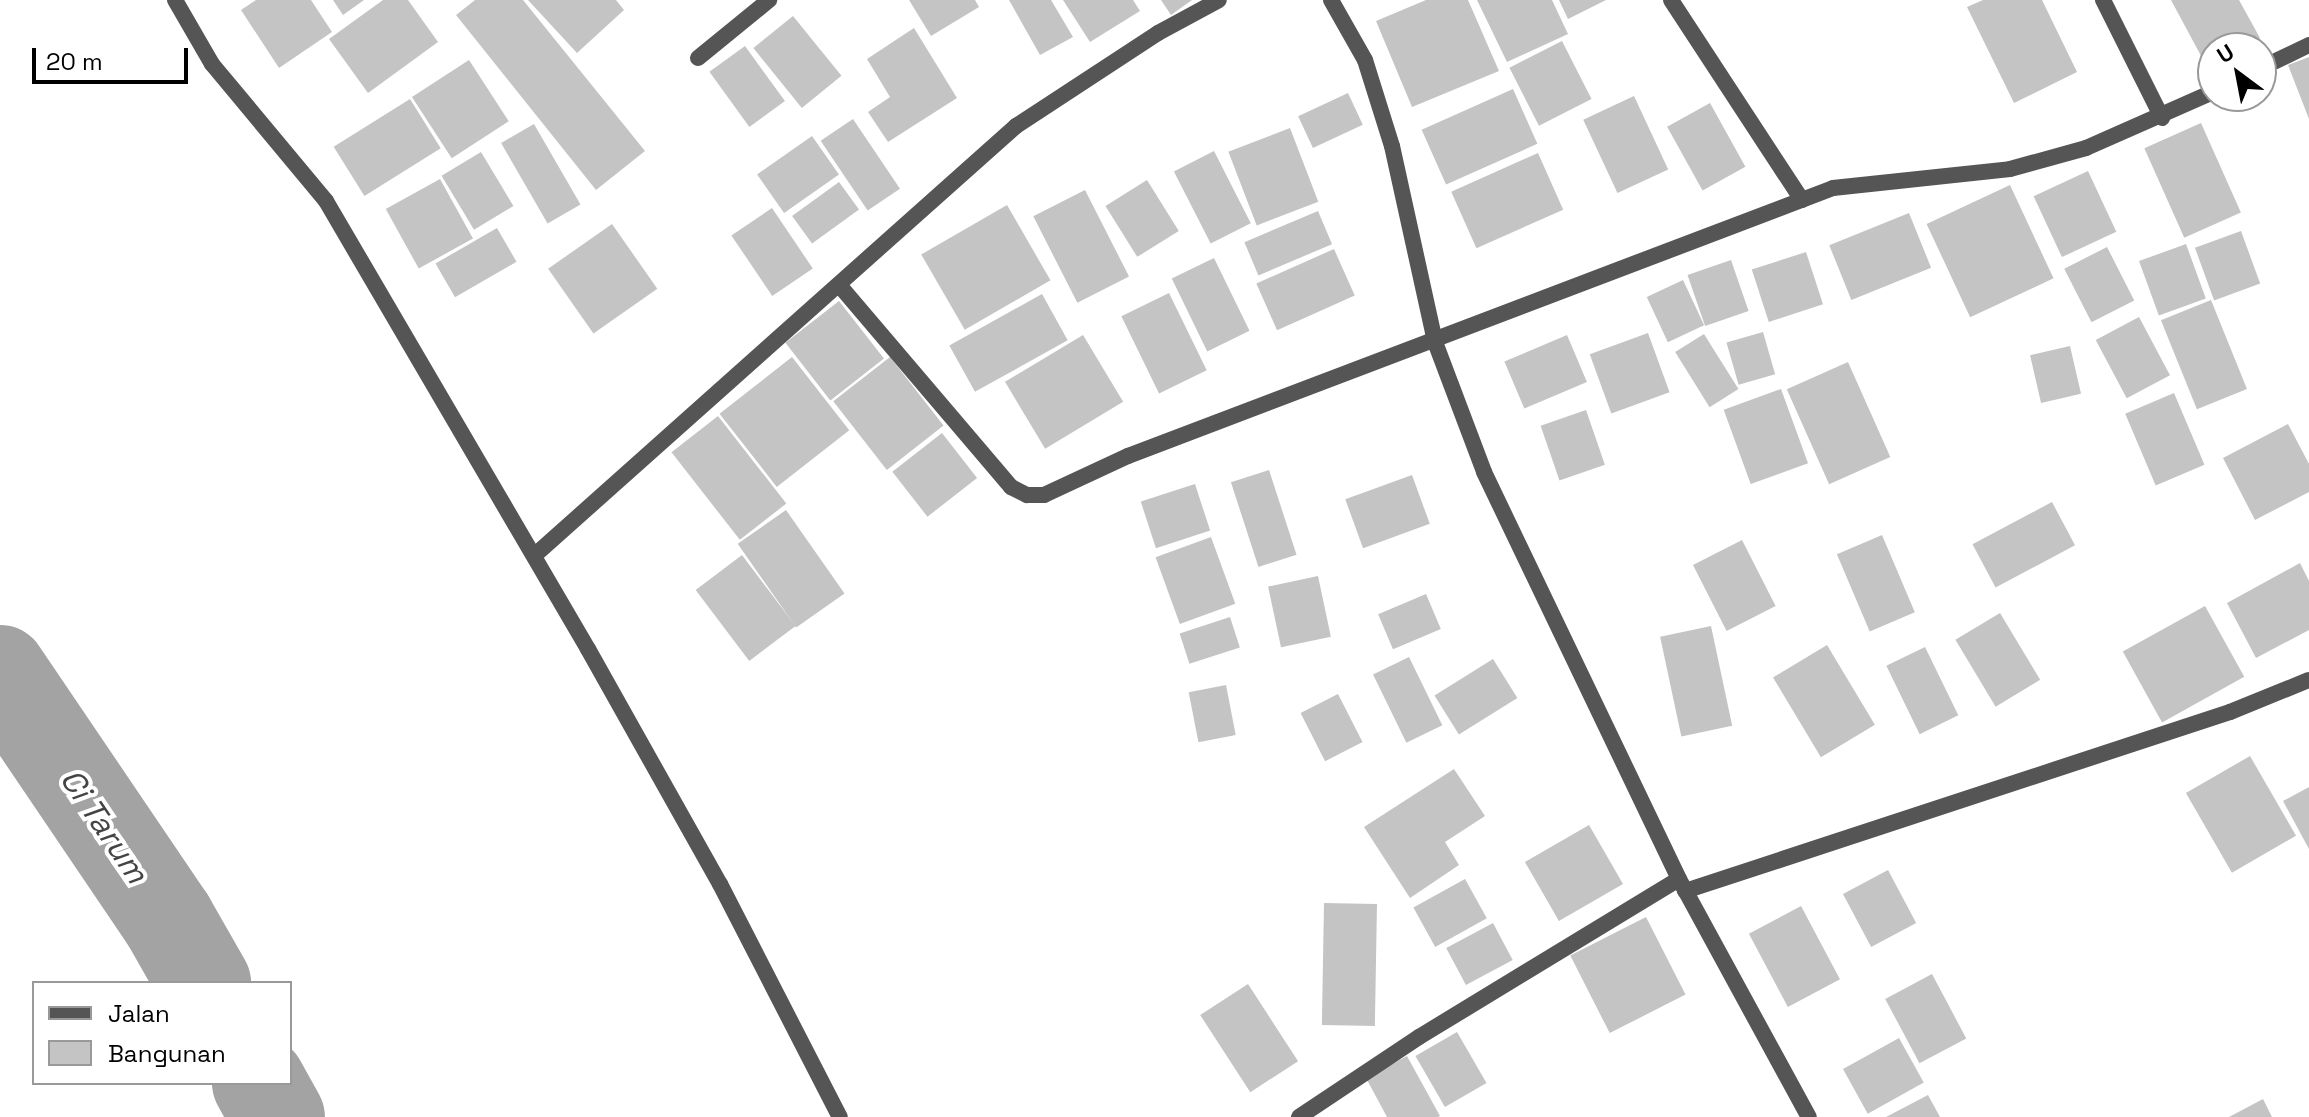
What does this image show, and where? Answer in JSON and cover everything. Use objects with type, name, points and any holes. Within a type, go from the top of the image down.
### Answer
[{"type":"street","points":[[175,0],[212,64],[326,201],[535,555],[720,884],[840,1117]]},
{"type":"street","points":[[698,58],[769,0]]},
{"type":"street","points":[[535,555],[1016,126],[1158,33],[1219,0]]},
{"type":"street","points":[[1331,0],[1365,60],[1392,146],[1435,342],[1484,472],[1682,885],[1809,1117]]},
{"type":"street","points":[[1671,0],[1802,200]]},
{"type":"street","points":[[2103,0],[2162,118]]},
{"type":"street","points":[[2277,60],[2309,45]]},
{"type":"street","points":[[840,286],[1011,487],[1027,495],[1063,488],[1128,456],[1435,342],[1833,188],[2010,169],[2086,148],[2162,118],[2197,100]]},
{"type":"street","points":[[1299,1117],[1419,1037],[1682,885],[2230,712],[2309,680]]},
{"type":"building","points":[[256,0],[311,0],[332,32],[279,68],[241,10]]},
{"type":"building","points":[[333,0],[364,0],[343,15]]},
{"type":"building","points":[[383,0],[408,0],[438,42],[368,93],[329,39]]},
{"type":"building","points":[[475,0],[523,0],[645,151],[596,190],[456,15]]},
{"type":"building","points":[[528,0],[616,0],[624,10],[577,53]]},
{"type":"building","points":[[909,0],[975,0],[979,7],[931,36]]},
{"type":"building","points":[[1009,0],[1051,0],[1073,37],[1040,55]]},
{"type":"building","points":[[1063,0],[1133,0],[1140,11],[1090,42]]},
{"type":"building","points":[[1161,0],[1192,0],[1171,15]]},
{"type":"building","points":[[1426,0],[1468,0],[1499,71],[1412,107],[1376,21]]},
{"type":"building","points":[[1477,0],[1552,0],[1568,34],[1507,62]]},
{"type":"building","points":[[1559,0],[1606,0],[1568,19]]},
{"type":"building","points":[[1983,0],[2042,0],[2077,72],[2014,103],[1967,7]]},
{"type":"building","points":[[2171,0],[2239,0],[2257,32],[2197,32],[2197,48]]},
{"type":"building","points":[[793,16],[841,76],[802,108],[753,48]]},
{"type":"building","points":[[914,28],[957,98],[888,142],[868,112],[890,97],[867,59]]},
{"type":"building","points":[[1562,41],[1592,99],[1539,126],[1509,68]]},
{"type":"building","points":[[745,46],[785,101],[749,127],[709,72]]},
{"type":"building","points":[[2309,57],[2309,119],[2288,65]]},
{"type":"building","points":[[469,60],[509,121],[452,158],[412,97]]},
{"type":"building","points":[[1513,89],[1537,144],[1446,184],[1422,130]]},
{"type":"building","points":[[1348,93],[1363,125],[1313,148],[1298,116]]},
{"type":"building","points":[[1634,96],[1668,169],[1617,193],[1583,120]]},
{"type":"building","points":[[410,99],[441,148],[364,196],[334,147]]},
{"type":"building","points":[[1710,103],[1745,167],[1703,191],[1667,127]]},
{"type":"building","points":[[853,119],[900,189],[868,210],[821,141]]},
{"type":"building","points":[[2201,123],[2241,213],[2184,238],[2144,148]]},
{"type":"building","points":[[534,124],[580,205],[548,224],[501,143]]},
{"type":"building","points":[[1290,128],[1318,202],[1257,225],[1228,152]]},
{"type":"building","points":[[812,136],[839,175],[784,213],[757,174]]},
{"type":"building","points":[[1214,151],[1251,223],[1211,244],[1174,171]]},
{"type":"building","points":[[481,152],[513,206],[474,230],[442,176]]},
{"type":"building","points":[[1538,153],[1563,210],[1476,248],[1451,192]]},
{"type":"building","points":[[2088,171],[2116,232],[2062,257],[2034,196]]},
{"type":"building","points":[[440,179],[473,238],[419,269],[386,209]]},
{"type":"building","points":[[1147,180],[1179,231],[1137,257],[1105,206]]},
{"type":"building","points":[[839,182],[859,210],[812,244],[792,216]]},
{"type":"building","points":[[2010,185],[2054,278],[1970,317],[1927,224]]},
{"type":"building","points":[[1085,190],[1129,276],[1077,303],[1033,216]]},
{"type":"building","points":[[1007,205],[1050,280],[965,330],[921,254]]},
{"type":"building","points":[[772,208],[813,269],[772,296],[731,235]]},
{"type":"building","points":[[1318,211],[1332,244],[1258,275],[1244,242]]},
{"type":"building","points":[[1909,213],[1931,268],[1851,300],[1829,245]]},
{"type":"building","points":[[612,224],[657,289],[593,333],[548,269]]},
{"type":"building","points":[[497,228],[516,262],[455,297],[436,264]]},
{"type":"building","points":[[2241,231],[2260,284],[2214,300],[2195,248]]},
{"type":"building","points":[[2186,244],[2206,299],[2159,316],[2139,261]]},
{"type":"building","points":[[2107,247],[2134,300],[2091,322],[2064,269]]},
{"type":"building","points":[[1334,249],[1355,296],[1277,330],[1256,284]]},
{"type":"building","points":[[1806,252],[1823,304],[1769,322],[1752,270]]},
{"type":"building","points":[[1214,258],[1250,331],[1207,351],[1172,279]]},
{"type":"building","points":[[1731,260],[1749,311],[1705,326],[1688,275]]},
{"type":"building","points":[[1683,280],[1704,325],[1668,342],[1647,297]]},
{"type":"building","points":[[1169,293],[1207,370],[1159,394],[1121,316]]},
{"type":"building","points":[[1042,294],[1068,340],[975,392],[949,345]]},
{"type":"building","points":[[2211,300],[2247,389],[2197,409],[2161,320]]},
{"type":"building","points":[[839,301],[884,359],[830,400],[785,343]]},
{"type":"building","points":[[2139,317],[2170,375],[2127,398],[2096,340]]},
{"type":"building","points":[[1763,332],[1775,374],[1739,385],[1726,342]]},
{"type":"building","points":[[1648,333],[1670,392],[1611,413],[1590,354]]},
{"type":"building","points":[[1704,334],[1738,389],[1710,407],[1675,352]]},
{"type":"building","points":[[1083,335],[1123,402],[1045,449],[1005,382]]},
{"type":"building","points":[[1567,335],[1587,382],[1524,409],[1504,362]]},
{"type":"building","points":[[2070,346],[2081,394],[2041,403],[2030,355]]},
{"type":"building","points":[[792,357],[849,430],[777,487],[720,414]]},
{"type":"building","points":[[890,357],[944,426],[887,470],[833,401]]},
{"type":"building","points":[[1848,362],[1890,457],[1829,484],[1787,389]]},
{"type":"building","points":[[1781,389],[1808,463],[1751,484],[1724,410]]},
{"type":"building","points":[[2174,393],[2204,465],[2156,486],[2125,414]]},
{"type":"building","points":[[1586,410],[1605,465],[1559,480],[1541,426]]},
{"type":"building","points":[[718,416],[786,503],[740,540],[672,452]]},
{"type":"building","points":[[2288,424],[2309,464],[2309,492],[2255,520],[2223,458]]},
{"type":"building","points":[[942,433],[977,478],[927,517],[892,472]]},
{"type":"building","points":[[1269,470],[1297,555],[1258,567],[1231,482]]},
{"type":"building","points":[[1412,475],[1430,524],[1363,548],[1345,499]]},
{"type":"building","points":[[1195,484],[1210,531],[1156,548],[1141,502]]},
{"type":"building","points":[[2052,502],[2075,545],[1996,588],[1973,544]]},
{"type":"building","points":[[786,510],[845,594],[796,627],[738,544]]},
{"type":"building","points":[[1882,535],[1915,612],[1870,631],[1837,554]]},
{"type":"building","points":[[1211,537],[1235,604],[1180,624],[1156,557]]},
{"type":"building","points":[[1742,540],[1776,606],[1727,631],[1693,565]]},
{"type":"building","points":[[742,555],[796,626],[749,661],[696,590]]},
{"type":"building","points":[[2300,563],[2309,581],[2309,630],[2256,658],[2227,603]]},
{"type":"building","points":[[1318,576],[1331,637],[1281,647],[1268,587]]},
{"type":"building","points":[[1426,594],[1441,629],[1393,649],[1378,614]]},
{"type":"building","points":[[2205,606],[2244,677],[2162,722],[2123,652]]},
{"type":"building","points":[[2000,613],[2040,680],[1996,707],[1955,640]]},
{"type":"building","points":[[1230,617],[1240,647],[1189,664],[1180,633]]},
{"type":"building","points":[[1711,626],[1732,726],[1681,737],[1660,637]]},
{"type":"building","points":[[1827,645],[1875,725],[1821,757],[1773,677]]},
{"type":"building","points":[[1925,647],[1958,715],[1920,734],[1886,666]]},
{"type":"building","points":[[1409,657],[1442,725],[1406,743],[1373,675]]},
{"type":"building","points":[[1493,659],[1517,698],[1459,735],[1434,696]]},
{"type":"building","points":[[1226,685],[1236,735],[1198,742],[1189,692]]},
{"type":"building","points":[[1338,694],[1363,742],[1325,761],[1301,713]]},
{"type":"building","points":[[2250,756],[2296,836],[2232,873],[2186,793]]},
{"type":"building","points":[[1454,769],[1485,816],[1445,842],[1459,865],[1410,898],[1364,827]]},
{"type":"building","points":[[2309,787],[2309,849],[2283,801]]},
{"type":"building","points":[[1589,825],[1623,884],[1559,921],[1525,862]]},
{"type":"building","points":[[1888,870],[1916,923],[1871,947],[1843,894]]},
{"type":"building","points":[[1465,879],[1487,918],[1435,947],[1413,908]]},
{"type":"building","points":[[1324,903],[1377,904],[1375,1026],[1322,1025]]},
{"type":"building","points":[[1801,906],[1840,979],[1788,1007],[1749,934]]},
{"type":"building","points":[[1646,917],[1685,995],[1610,1033],[1570,956]]},
{"type":"building","points":[[1493,923],[1513,960],[1466,985],[1446,948]]},
{"type":"building","points":[[1932,974],[1966,1038],[1919,1063],[1885,999]]},
{"type":"building","points":[[1248,984],[1298,1061],[1250,1092],[1200,1015]]},
{"type":"building","points":[[1457,1032],[1486,1083],[1445,1107],[1415,1056]]},
{"type":"building","points":[[1899,1038],[1924,1083],[1868,1114],[1843,1069]]},
{"type":"building","points":[[1407,1056],[1440,1116],[1387,1117],[1366,1078]]},
{"type":"building","points":[[1928,1095],[1940,1117],[1886,1117]]},
{"type":"building","points":[[2263,1099],[2272,1117],[2229,1117]]},
{"type":"waterway","name":"Ci Tarum","points":[[0,672],[168,920],[203,981]]},
{"type":"waterway","name":"Ci Tarum","points":[[260,1085],[278,1117]]}]
